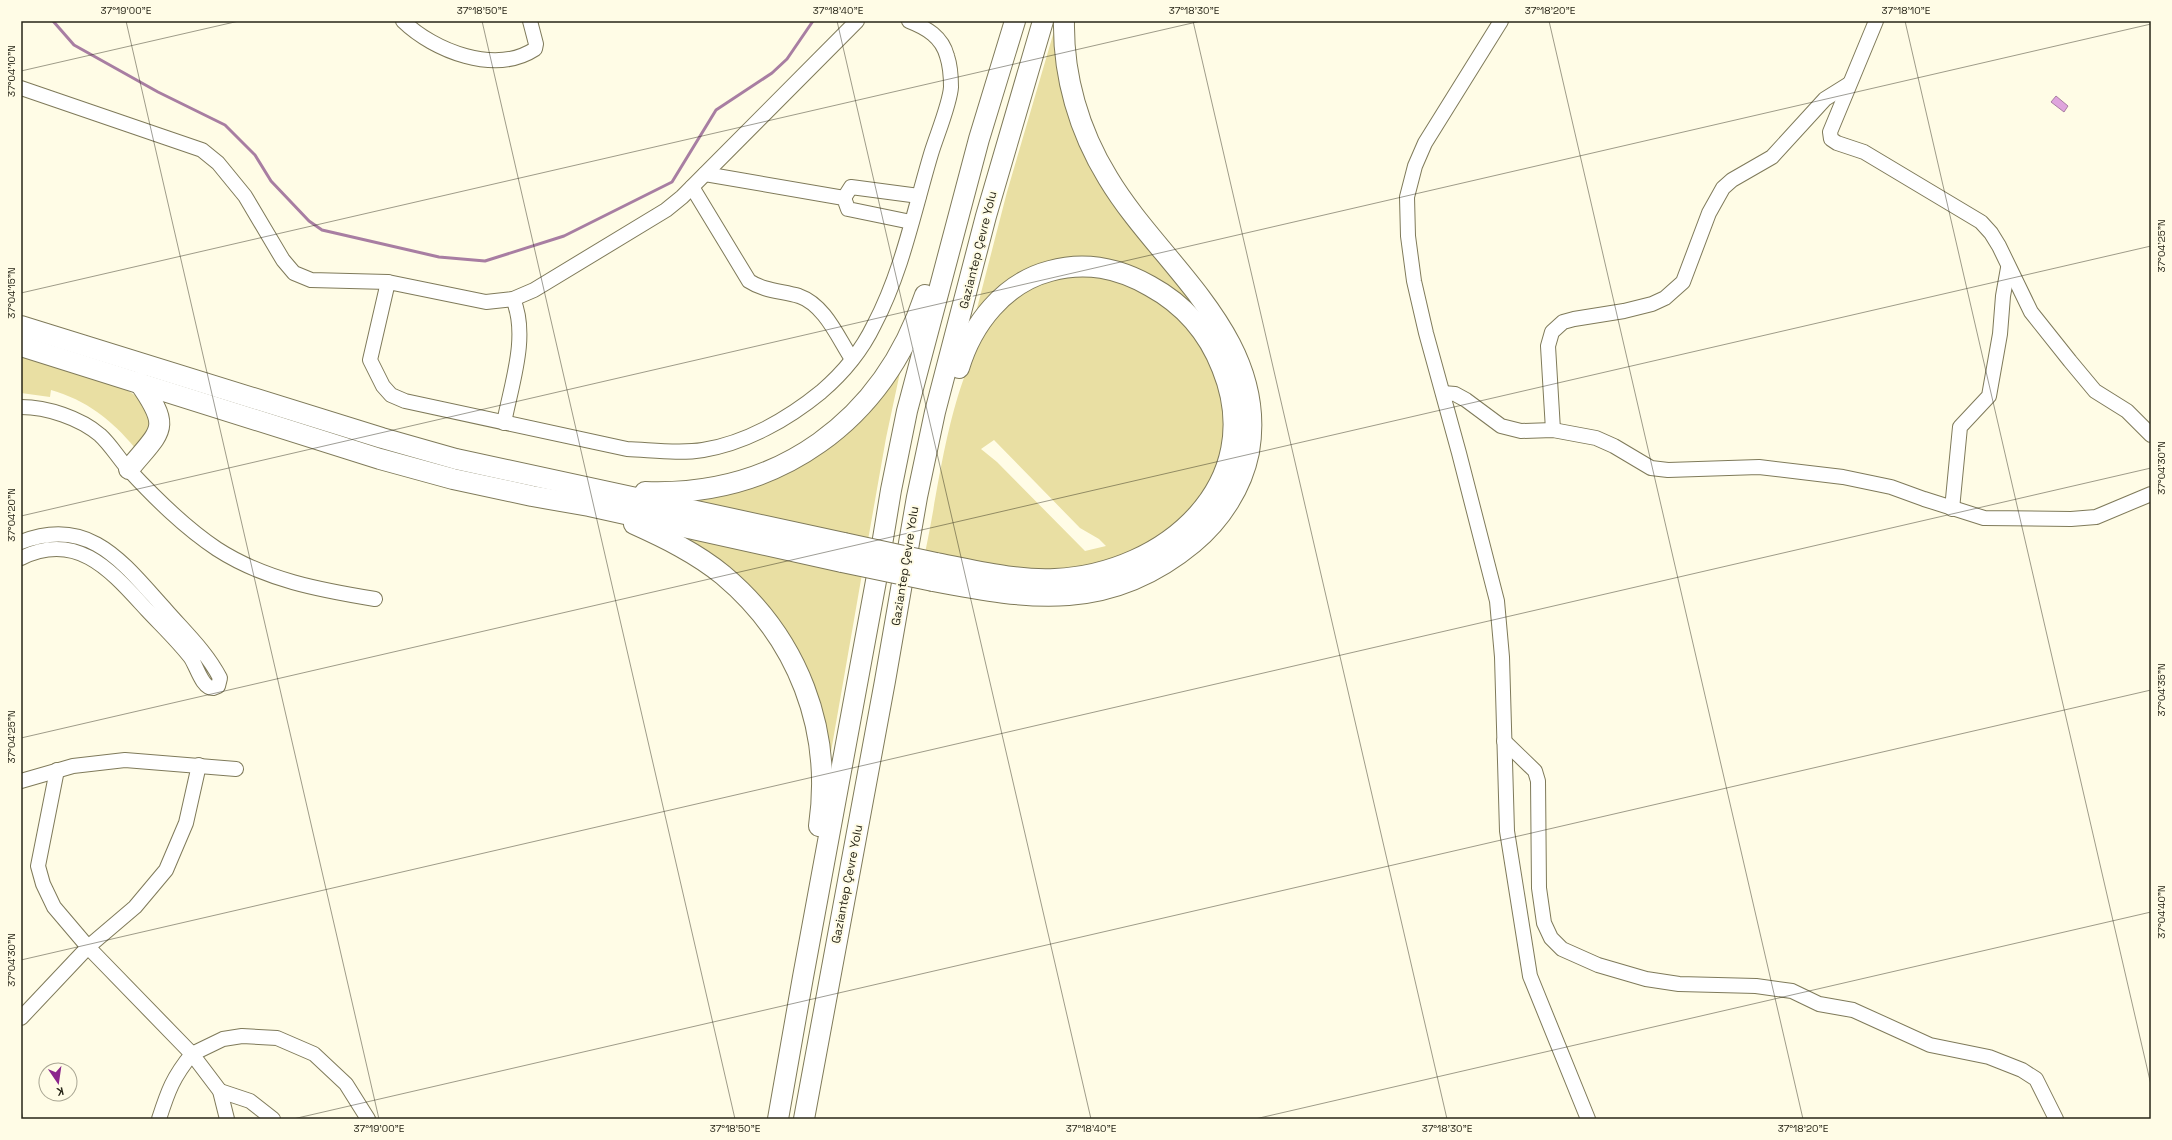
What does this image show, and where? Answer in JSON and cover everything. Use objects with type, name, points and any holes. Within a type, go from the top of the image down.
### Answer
[{"type":"highway","points":[[778,1119],[872,604],[892,483],[907,411],[958,216],[1015,21]]},
{"type":"highway","name":"Gaziantep Çevre Yolu","points":[[804,1119],[901,596],[916,497],[935,412],[986,216],[1043,21]]},
{"type":"highway","points":[[21,326],[382,438],[456,459],[844,543],[935,572],[983,590],[1034,597],[1084,594],[1133,580],[1182,553],[1202,536],[1230,499],[1240,482],[1247,462],[1251,424],[1245,381],[1240,364],[1215,316],[1120,198],[1090,145],[1069,80],[1065,57],[1064,21]]},
{"type":"highway","points":[[535,477],[638,492],[694,491],[757,476],[797,458],[832,434],[856,412],[890,369],[917,320],[937,260],[958,216]]},
{"type":"highway","points":[[21,346],[380,459],[453,479],[532,496],[589,506],[842,562],[935,572],[1053,580],[1078,577],[1126,565],[1165,544],[1185,529],[1214,494],[1229,461],[1233,442],[1232,408],[1228,387],[1218,357],[1198,326],[1183,308],[1162,292],[1144,282],[1124,273],[1102,267],[1062,267],[1040,273],[1018,284],[1000,299],[983,318],[970,338],[916,497]]},
{"type":"highway","points":[[129,469],[159,432],[160,420],[154,404],[139,382]]},
{"type":"highway","points":[[532,496],[634,523],[676,543],[722,575],[745,596],[766,620],[784,646],[798,672],[813,711],[819,741],[822,771],[822,806],[813,862],[815,915]]},
{"type":"street","points":[[403,21],[416,33],[460,54],[487,60],[512,59],[525,56],[535,49],[536,44],[530,21]]},
{"type":"street","points":[[21,88],[202,150],[218,163],[245,196],[283,260],[294,273],[311,280],[388,282],[486,302],[513,299],[534,290],[666,210],[692,187],[857,21]]},
{"type":"street","points":[[388,282],[370,360],[383,386],[391,395],[405,401],[627,449],[702,450],[734,443],[769,426],[821,392],[852,359],[877,319],[904,250],[918,196],[951,88],[947,56],[941,41],[929,30],[909,21]]},
{"type":"street","points":[[1501,21],[1425,142],[1415,166],[1407,197],[1408,236],[1414,281],[1426,333],[1497,601],[1502,657],[1507,831],[1530,976],[1588,1119]]},
{"type":"street","points":[[1876,21],[1830,132],[1831,138],[1837,143],[1864,152],[1981,222],[1991,233],[2031,312],[2070,361],[2095,390],[2127,411],[2151,435]]},
{"type":"street","points":[[1552,430],[1548,346],[1552,332],[1563,322],[1574,318],[1624,311],[1652,304],[1665,298],[1677,289],[1683,282],[1709,213],[1723,188],[1732,180],[1772,157],[1825,99],[1849,84]]},
{"type":"street","points":[[705,174],[844,198]]},
{"type":"street","points":[[692,187],[745,276],[760,287],[810,301],[823,314],[852,359]]},
{"type":"street","points":[[844,198],[851,187],[918,196]]},
{"type":"street","points":[[844,198],[848,209],[911,222]]},
{"type":"street","points":[[1952,508],[1960,427],[1989,396],[2000,334],[2003,296],[2008,268]]},
{"type":"street","points":[[504,423],[520,336],[520,320],[513,299]]},
{"type":"street","points":[[1443,393],[1455,394],[1466,400],[1501,426],[1521,431],[1552,430],[1596,438],[1614,446],[1651,468],[1668,470],[1760,467],[1791,470],[1891,487],[1984,518],[2072,519],[2096,517],[2151,494]]},
{"type":"street","points":[[21,407],[47,410],[84,425],[100,435],[172,515],[195,534],[240,562],[292,583],[325,591],[375,598]]},
{"type":"street","points":[[21,542],[41,535],[61,534],[86,538],[108,550],[123,563],[203,651],[220,678],[218,686],[213,688],[205,685],[185,650],[118,579],[94,559],[70,550],[54,549],[41,550],[21,558]]},
{"type":"street","points":[[1504,741],[1535,771],[1538,781],[1539,888],[1543,916],[1551,938],[1562,949],[1598,965],[1646,979],[1679,984],[1756,986],[1792,991],[1819,1004],[1853,1010],[1876,1019],[1930,1045],[1989,1057],[2022,1070],[2036,1079],[2056,1119]]},
{"type":"street","points":[[21,781],[73,766],[125,760],[236,769]]},
{"type":"street","points":[[21,1018],[88,947],[135,907],[166,870],[186,824],[199,765]]},
{"type":"street","points":[[57,770],[38,866],[43,884],[54,908],[88,947],[192,1054],[220,1091],[227,1119]]},
{"type":"street","points":[[159,1119],[169,1088],[176,1074],[192,1054],[223,1039],[242,1036],[277,1038],[314,1054],[346,1084],[362,1117]]},
{"type":"street","points":[[220,1091],[250,1101],[273,1119]]},
{"type":"shaded area","points":[[1057,21],[1067,102],[1196,308],[1194,314],[1072,260],[974,320],[1007,192]]},
{"type":"shaded area","points":[[2056,96],[2068,106],[2064,112],[2051,102]]},
{"type":"shaded area","points":[[1075,274],[1096,276],[1133,286],[1175,313],[1196,336],[1211,359],[1226,412],[1225,440],[1210,484],[1196,504],[1161,537],[1099,566],[1034,572],[925,553],[952,417],[962,383],[975,350],[992,322],[1019,293],[1034,286]],"holes":[[[994,440],[1080,528],[1099,539],[1106,546],[1085,551],[997,462],[981,449]]]},
{"type":"shaded area","points":[[21,356],[100,379],[128,391],[143,403],[154,426],[135,448],[108,420],[98,412],[76,399],[51,390],[50,397],[21,393]]},
{"type":"shaded area","points":[[902,363],[886,438],[868,540],[668,498],[764,481]]},
{"type":"shaded area","points":[[666,532],[862,574],[829,763],[795,652]]},
{"type":"waterway","points":[[53,21],[74,45],[158,92],[225,125],[255,155],[271,181],[309,221],[322,230],[439,257],[485,261],[564,236],[672,182],[716,110],[772,73],[787,59],[813,21]]}]
